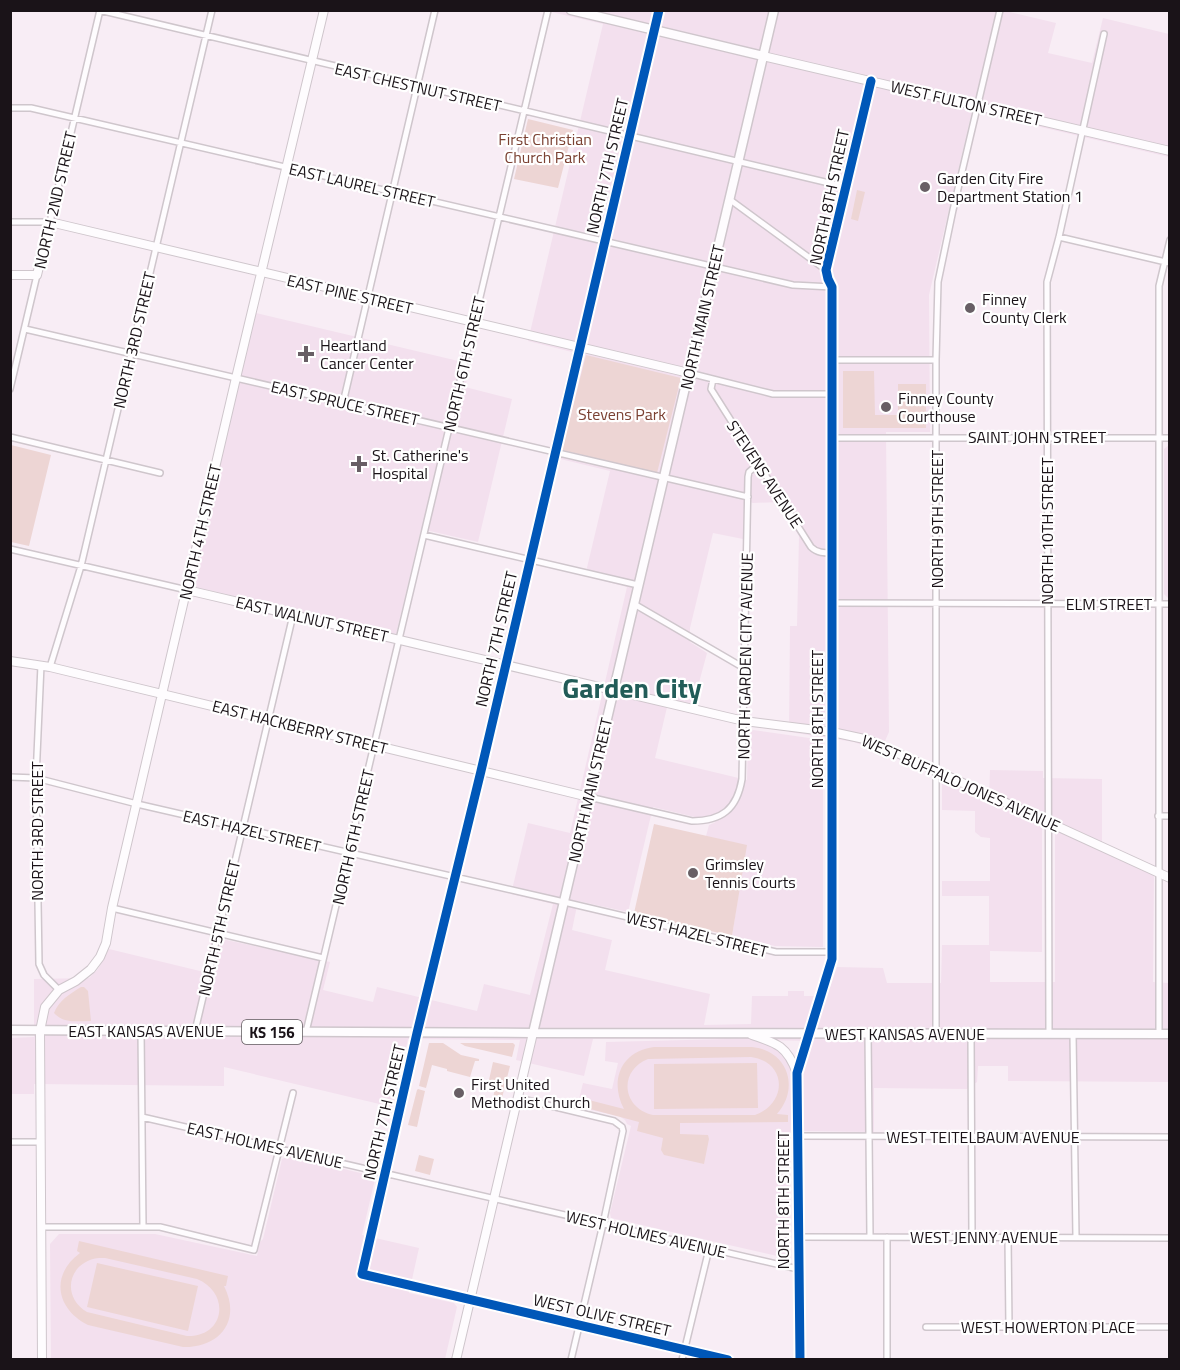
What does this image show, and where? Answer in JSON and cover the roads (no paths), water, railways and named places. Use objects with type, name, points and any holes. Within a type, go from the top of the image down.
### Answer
[{"type":"main road","points":[[571,10],[763,56]]},
{"type":"main road","name":"NORTH MAIN STREET","points":[[533,1033],[774,10]]},
{"type":"main road","name":"EAST KANSAS AVENUE","points":[[10,1030],[533,1033]]},
{"type":"main road","name":"WEST KANSAS AVENUE","points":[[533,1033],[1170,1034]]},
{"type":"street","name":"NORTH 3RD STREET","points":[[50,667],[81,566],[212,10]]},
{"type":"street","name":"NORTH 4TH STREET","points":[[40,1030],[45,1007],[59,990],[76,981],[91,969],[106,943],[112,908],[324,10]]},
{"type":"street","points":[[343,403],[435,10]]},
{"type":"street","name":"NORTH 6TH STREET","points":[[306,1032],[548,10]]},
{"type":"street","name":"NORTH 7TH STREET","points":[[362,1274],[659,10]]},
{"type":"street","name":"NORTH 9TH STREET","points":[[936,1034],[938,282],[1000,10]]},
{"type":"street","name":"EAST CHESTNUT STREET","points":[[100,11],[846,187]]},
{"type":"street","name":"NORTH 2ND STREET","points":[[10,389],[100,11]]},
{"type":"street","name":"NORTH 10TH STREET","points":[[1049,1034],[1047,282],[1104,34]]},
{"type":"street","name":"WEST FULTON STREET","points":[[763,56],[1170,151]]},
{"type":"street","name":"NORTH 8TH STREET","points":[[800,1359],[797,1073],[832,959],[832,287],[826,270],[872,81]]},
{"type":"street","name":"EAST LAUREL STREET","points":[[10,108],[31,108],[793,285],[832,287]]},
{"type":"street","points":[[729,199],[826,270]]},
{"type":"street","name":"EAST PINE STREET","points":[[10,222],[50,222],[689,373]]},
{"type":"street","points":[[1059,237],[1167,262]]},
{"type":"street","points":[[1159,1034],[1159,286],[1167,262],[1170,240]]},
{"type":"street","points":[[10,275],[37,276]]},
{"type":"street","name":"EAST SPRUCE STREET","points":[[25,329],[748,497]]},
{"type":"street","points":[[832,360],[936,360]]},
{"type":"street","points":[[689,373],[773,394],[832,394]]},
{"type":"street","name":"STEVENS AVENUE","points":[[713,379],[711,389],[811,547],[817,552],[833,553]]},
{"type":"street","points":[[10,437],[160,473]]},
{"type":"street","name":"SAINT JOHN STREET","points":[[832,438],[1170,438]]},
{"type":"street","name":"NORTH GARDEN CITY AVENUE","points":[[589,797],[692,821],[714,818],[736,801],[742,779],[748,474],[758,464]]},
{"type":"street","points":[[424,535],[638,585]]},
{"type":"street","name":"EAST WALNUT STREET","points":[[10,549],[744,721]]},
{"type":"street","name":"ELM STREET","points":[[832,603],[1170,604]]},
{"type":"street","points":[[634,604],[744,668]]},
{"type":"street","name":"NORTH 5TH STREET","points":[[195,1032],[293,615]]},
{"type":"street","name":"EAST HACKBERRY STREET","points":[[10,661],[50,667],[589,797]]},
{"type":"street","name":"NORTH 3RD STREET","points":[[41,665],[36,778],[39,964],[44,975],[59,990]]},
{"type":"street","name":"WEST BUFFALO JONES AVENUE","points":[[744,721],[832,732],[869,740],[1170,878]]},
{"type":"street","name":"EAST HAZEL STREET","points":[[10,777],[36,778],[243,829],[564,902]]},
{"type":"street","points":[[1158,816],[1170,816]]},
{"type":"street","name":"WEST HAZEL STREET","points":[[564,902],[776,952],[832,952]]},
{"type":"street","points":[[112,908],[324,958]]},
{"type":"street","points":[[40,1030],[42,1359]]},
{"type":"street","points":[[141,1031],[143,1227]]},
{"type":"street","name":"NORTH MAIN STREET","points":[[456,1359],[533,1033]]},
{"type":"street","points":[[747,1033],[772,1041],[785,1050],[797,1073]]},
{"type":"street","points":[[868,1033],[870,1237]]},
{"type":"street","points":[[971,1034],[972,1237]]},
{"type":"street","points":[[1073,1034],[1076,1238]]},
{"type":"street","points":[[41,1227],[160,1227],[254,1250],[293,1092]]},
{"type":"street","points":[[518,1098],[614,1120],[622,1127],[623,1136],[571,1359]]},
{"type":"street","name":"EAST HOLMES AVENUE","points":[[142,1117],[493,1199]]},
{"type":"street","name":"WEST TEITELBAUM AVENUE","points":[[797,1136],[1170,1137]]},
{"type":"street","points":[[10,1142],[40,1142]]},
{"type":"street","name":"WEST HOLMES AVENUE","points":[[493,1199],[798,1269]]},
{"type":"street","name":"WEST JENNY AVENUE","points":[[799,1237],[1170,1238]]},
{"type":"street","points":[[887,1237],[887,1359]]},
{"type":"street","points":[[1008,1237],[1009,1327]]},
{"type":"street","points":[[682,1359],[709,1249]]},
{"type":"street","name":"WEST OLIVE STREET","points":[[362,1274],[728,1359]]},
{"type":"street","name":"WEST HOWERTON PLACE","points":[[926,1327],[1170,1327]]},
{"type":"place","name":"Garden City Fire Department Station 1","points":[[925,187]]},
{"type":"place","name":"Finney County Clerk","points":[[970,308]]},
{"type":"place","name":"Heartland Cancer Center","points":[[306,354]]},
{"type":"place","name":"Finney County Courthouse","points":[[886,407]]},
{"type":"place","name":"St. Catherine's Hospital","points":[[359,464]]},
{"type":"place","name":"Grimsley Tennis Courts","points":[[693,873]]},
{"type":"place","name":"First United Methodist Church","points":[[459,1093]]},
{"type":"district","name":"Garden City","points":[[632,687]]},
{"type":"park label","name":"First Christian Church Park","points":[[545,148]]},
{"type":"park label","name":"Stevens Park","points":[[622,414]]}]
